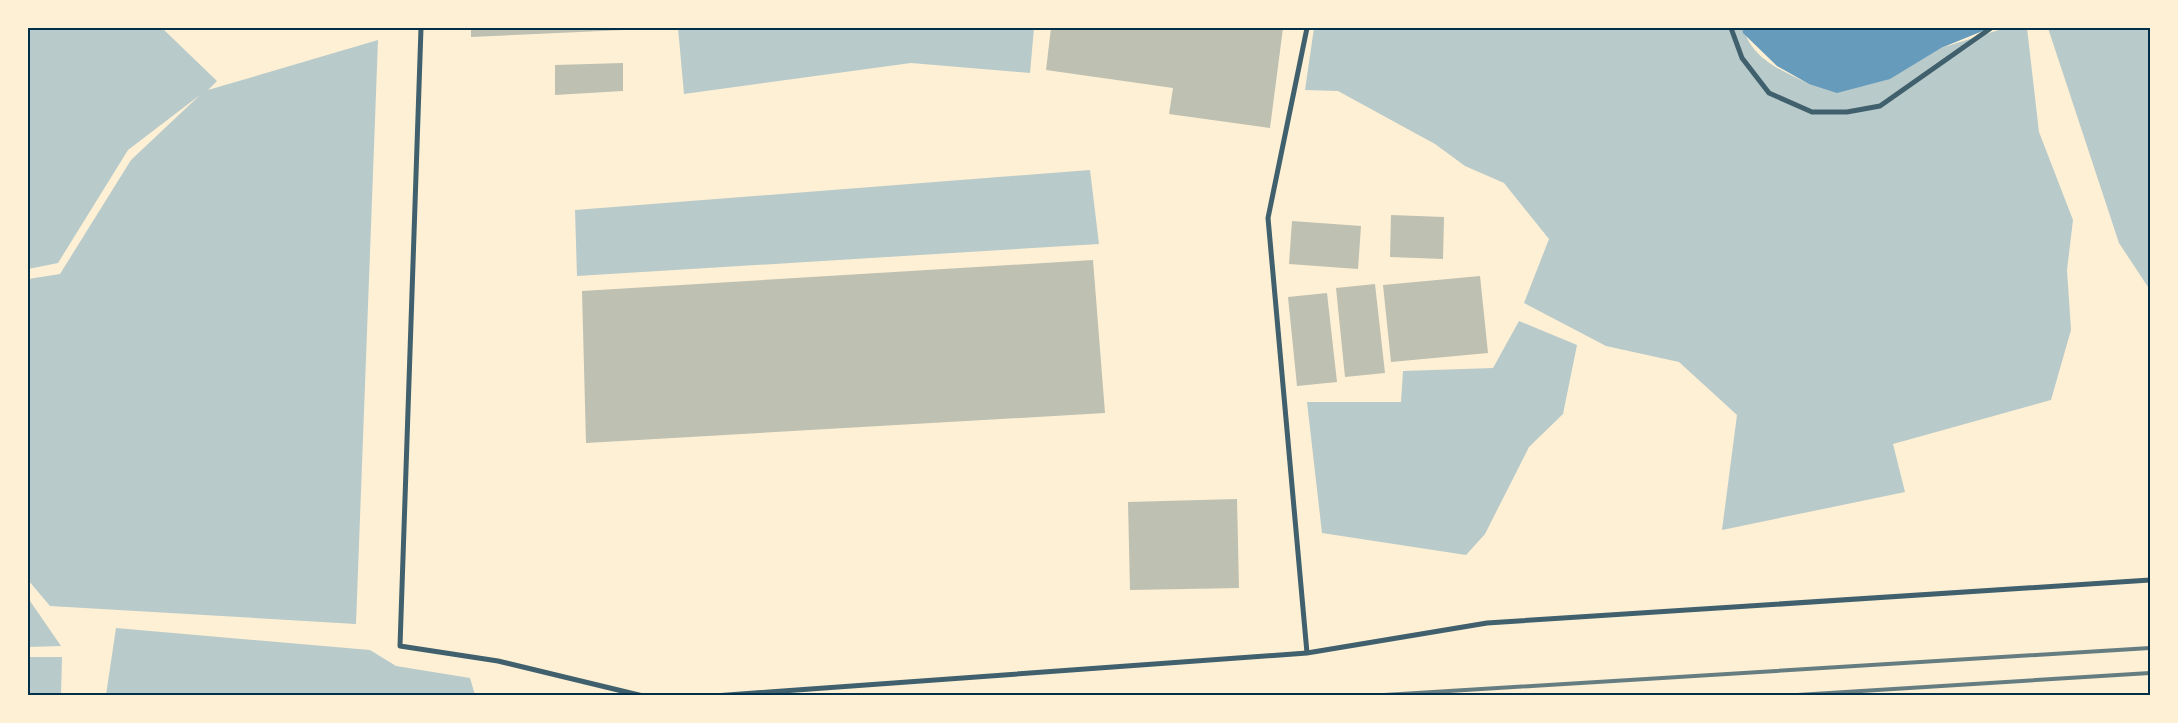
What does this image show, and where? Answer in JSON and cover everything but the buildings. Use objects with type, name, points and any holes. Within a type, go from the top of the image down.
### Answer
[{"type":"street","points":[[421,28],[400,646],[498,661],[643,696]]},
{"type":"street","points":[[1307,28],[1268,218],[1307,653]]},
{"type":"street","points":[[1731,28],[1742,58],[1769,93],[1812,112],[1847,112],[1880,106],[1991,28]]},
{"type":"street","points":[[714,696],[1307,653],[1487,623],[2150,580]]},
{"type":"shaded area","points":[[28,28],[162,28],[217,81],[208,90],[378,40],[356,624],[50,606],[28,580],[28,279],[60,274],[131,160],[200,95],[128,150],[58,263],[28,269]]},
{"type":"shaded area","points":[[678,28],[1034,28],[1030,73],[911,63],[684,94]]},
{"type":"shaded area","points":[[1314,28],[1743,28],[1754,48],[1769,63],[1809,84],[1941,48],[2005,28],[2027,28],[2039,132],[2073,220],[2067,270],[2071,330],[2051,400],[1893,444],[1905,492],[1722,530],[1737,415],[1679,362],[1606,346],[1524,303],[1549,239],[1504,183],[1465,166],[1435,144],[1338,91],[1305,90]]},
{"type":"shaded area","points":[[2048,28],[2150,28],[2150,290],[2119,243]]},
{"type":"shaded area","points":[[1090,170],[1099,244],[577,276],[575,210]]},
{"type":"shaded area","points":[[1519,321],[1577,345],[1563,414],[1529,447],[1485,534],[1466,555],[1322,533],[1307,402],[1401,402],[1403,371],[1493,368]]},
{"type":"shaded area","points":[[28,598],[61,646],[28,647]]},
{"type":"shaded area","points":[[116,628],[370,650],[396,666],[470,678],[475,695],[106,695]]},
{"type":"shaded area","points":[[28,657],[62,657],[61,695],[28,695]]},
{"type":"water","points":[[1742,28],[1990,28],[1941,48],[1890,79],[1837,93],[1809,84],[1777,66],[1743,33]]},
{"type":"railway","points":[[1368,696],[2150,648]]},
{"type":"railway","points":[[1781,696],[2150,673]]}]
